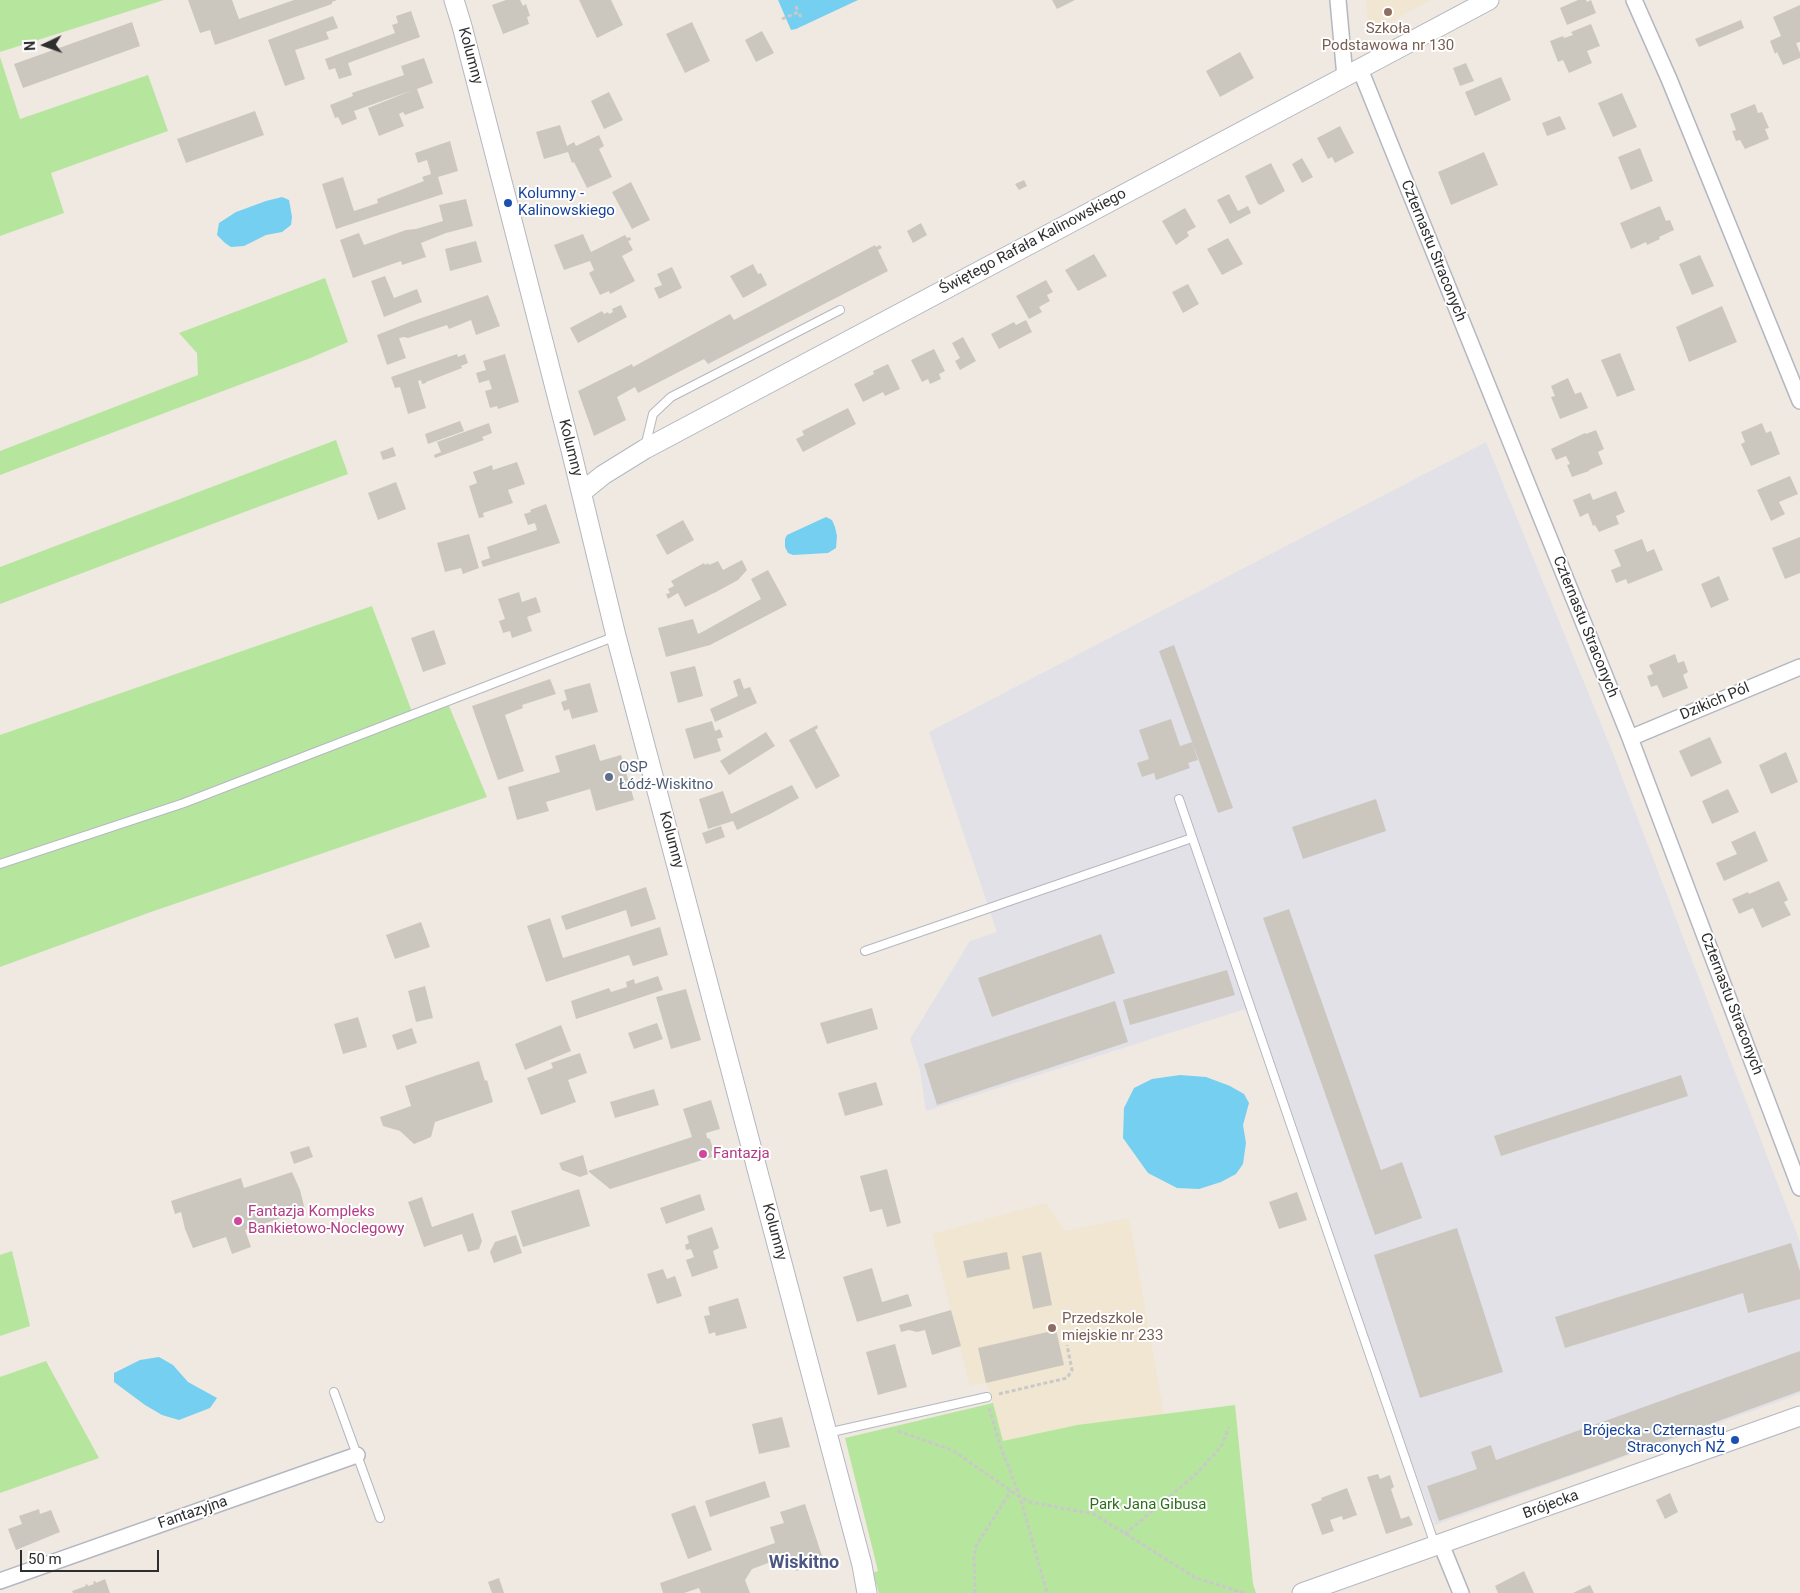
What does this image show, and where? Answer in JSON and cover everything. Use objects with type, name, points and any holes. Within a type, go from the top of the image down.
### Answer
[{"type":"street","name":"Kolumny","points":[[454,0],[582,492],[616,636],[862,1565],[867,1593]]},
{"type":"street","name":"Czternastu Straconych","points":[[1338,0],[1352,73],[1630,738],[1796,1166],[1800,1188]]},
{"type":"street","name":"Świętego Rafała Kalinowskiego","points":[[582,492],[603,475],[645,449],[1489,0]]},
{"type":"street","points":[[1634,0],[1669,78],[1800,401]]},
{"type":"street","name":"Dzikich Pól","points":[[1630,738],[1800,666]]},
{"type":"street","name":"Brójecka","points":[[1302,1593],[1800,1416]]},
{"type":"street","name":"Fantazyjna","points":[[0,1581],[357,1455]]},
{"type":"street","points":[[1438,1545],[1461,1593]]},
{"type":"lane","points":[[645,449],[650,422],[654,414],[670,397],[840,310]]},
{"type":"lane","points":[[0,864],[184,803],[616,636]]},
{"type":"lane","points":[[1179,799],[1438,1545]]},
{"type":"lane","points":[[865,951],[1192,838]]},
{"type":"lane","points":[[334,1392],[380,1518]]},
{"type":"lane","points":[[827,1433],[987,1397]]},
{"type":"path","points":[[796,6],[801,17]]},
{"type":"path","points":[[782,19],[798,12]]},
{"type":"path","points":[[1047,1593],[1020,1497],[1000,1446],[987,1397],[1067,1378],[1072,1370],[1067,1345]]},
{"type":"path","points":[[876,1423],[952,1450],[1030,1502],[1094,1514],[1196,1578],[1244,1593]]},
{"type":"path","points":[[1125,1534],[1194,1476],[1221,1447],[1229,1426]]},
{"type":"path","points":[[975,1593],[974,1558],[976,1546],[1011,1491]]},
{"type":"shaded area","name":"Szkoła Podstawowa nr 130","points":[[1366,0],[1431,0],[1378,29],[1368,24]]},
{"type":"shaded area","points":[[1486,442],[1610,746],[1800,1242],[1800,1394],[1435,1525],[1245,1009],[926,1111],[920,1070],[910,1039],[970,941],[997,932],[929,732]]},
{"type":"shaded area","name":"Przedszkole miejskie nr 233","points":[[1046,1203],[1065,1231],[1129,1218],[1164,1415],[1077,1425],[1003,1441],[987,1383],[970,1386],[932,1234]]},
{"type":"green space","points":[[0,0],[164,0],[0,52]]},
{"type":"green space","points":[[0,57],[20,119],[148,75],[168,131],[51,173],[64,213],[0,236]]},
{"type":"green space","points":[[325,278],[348,342],[308,359],[0,475],[0,451],[198,375],[197,353],[179,333]]},
{"type":"green space","points":[[336,440],[348,474],[0,604],[0,567]]},
{"type":"green space","points":[[372,606],[414,717],[449,706],[487,797],[148,913],[0,967],[0,735]]},
{"type":"green space","points":[[12,1251],[30,1326],[0,1336],[0,1255]]},
{"type":"green space","points":[[46,1361],[99,1458],[0,1493],[0,1377]]},
{"type":"green space","name":"Park Jana Gibusa","points":[[993,1403],[1003,1441],[1077,1425],[1235,1405],[1253,1584],[1256,1593],[879,1593],[873,1573],[878,1571],[845,1438]]},
{"type":"water","points":[[778,0],[858,0],[791,30]]},
{"type":"water","points":[[282,197],[289,200],[292,217],[291,225],[282,232],[266,235],[244,246],[231,247],[217,235],[219,223],[236,212]]},
{"type":"water","points":[[826,517],[832,520],[835,527],[837,536],[836,548],[828,553],[793,555],[788,553],[785,547],[787,535]]},
{"type":"water","points":[[1180,1075],[1206,1077],[1230,1086],[1244,1094],[1249,1103],[1243,1125],[1246,1143],[1243,1164],[1236,1174],[1221,1182],[1199,1189],[1177,1188],[1148,1173],[1123,1138],[1124,1108],[1134,1088],[1152,1079]]},
{"type":"water","points":[[159,1357],[173,1365],[188,1382],[217,1398],[210,1408],[179,1420],[162,1415],[114,1382],[114,1373],[140,1360]]},
{"type":"building","points":[[188,0],[232,0],[239,19],[294,0],[337,0],[332,2],[332,4],[215,45],[210,30],[200,33]]},
{"type":"building","points":[[506,0],[520,0],[523,6],[526,4],[530,16],[527,17],[529,24],[503,34],[492,5]]},
{"type":"building","points":[[579,0],[611,0],[623,25],[597,38]]},
{"type":"building","points":[[1052,0],[1075,0],[1057,9]]},
{"type":"building","points":[[1578,0],[1586,0],[1587,2],[1591,0],[1596,13],[1567,25],[1560,8]]},
{"type":"building","points":[[1800,5],[1800,42],[1796,43],[1800,58],[1783,65],[1777,52],[1775,54],[1770,41],[1781,36],[1773,17]]},
{"type":"building","points":[[411,11],[420,37],[348,63],[352,75],[339,79],[335,68],[329,70],[325,59],[395,33],[392,25],[398,23],[396,16]]},
{"type":"building","points":[[333,16],[338,28],[326,32],[329,39],[295,50],[305,79],[285,86],[268,40]]},
{"type":"building","points":[[1741,20],[1744,28],[1699,47],[1695,39]]},
{"type":"building","points":[[132,22],[140,46],[23,88],[14,64]]},
{"type":"building","points":[[692,22],[710,61],[685,73],[666,34]]},
{"type":"building","points":[[1591,24],[1600,46],[1587,51],[1592,63],[1569,73],[1563,60],[1558,62],[1550,41],[1563,36],[1564,38],[1573,35],[1571,32]]},
{"type":"building","points":[[762,31],[774,53],[756,62],[745,40]]},
{"type":"building","points":[[1240,52],[1254,78],[1220,97],[1206,71]]},
{"type":"building","points":[[424,58],[433,83],[417,89],[424,108],[405,115],[403,112],[399,114],[404,126],[379,136],[368,108],[413,90],[354,111],[357,119],[342,125],[338,117],[335,118],[330,105],[353,96],[352,93],[404,75],[401,66]]},
{"type":"building","points":[[1466,63],[1474,81],[1460,86],[1453,68]]},
{"type":"building","points":[[1501,77],[1511,100],[1475,116],[1465,92]]},
{"type":"building","points":[[609,92],[623,120],[604,129],[591,101]]},
{"type":"building","points":[[1622,93],[1637,127],[1613,137],[1598,103]]},
{"type":"building","points":[[1755,104],[1758,113],[1762,112],[1769,128],[1765,129],[1769,139],[1745,149],[1740,140],[1736,141],[1732,131],[1736,130],[1730,114]]},
{"type":"building","points":[[255,111],[264,135],[186,163],[177,139]]},
{"type":"building","points":[[1560,116],[1566,129],[1547,136],[1542,123]]},
{"type":"building","points":[[560,125],[567,146],[574,142],[576,146],[599,135],[604,146],[599,149],[612,177],[587,188],[574,162],[572,163],[568,152],[544,159],[536,132]]},
{"type":"building","points":[[1340,126],[1354,153],[1335,163],[1332,157],[1328,159],[1317,138]]},
{"type":"building","points":[[450,141],[458,171],[438,177],[443,194],[336,229],[322,184],[343,177],[354,211],[378,203],[377,199],[424,181],[422,177],[431,174],[427,160],[418,163],[415,153]]},
{"type":"building","points":[[1640,148],[1653,181],[1631,190],[1618,157]]},
{"type":"building","points":[[1484,152],[1498,185],[1451,205],[1438,172]]},
{"type":"building","points":[[1302,158],[1313,177],[1302,183],[1292,164]]},
{"type":"building","points":[[1271,163],[1285,191],[1261,205],[1258,204],[1245,176]]},
{"type":"building","points":[[1024,180],[1027,186],[1019,190],[1015,184]]},
{"type":"building","points":[[631,182],[650,220],[632,229],[612,192]]},
{"type":"building","points":[[1229,194],[1238,211],[1248,206],[1251,213],[1230,224],[1217,200]]},
{"type":"building","points":[[466,199],[473,226],[446,233],[421,243],[426,257],[402,265],[401,261],[353,278],[340,240],[359,233],[364,245],[406,230],[443,221],[439,205]]},
{"type":"building","points":[[1660,206],[1666,221],[1670,220],[1674,230],[1647,245],[1646,242],[1631,249],[1620,223]]},
{"type":"building","points":[[1185,208],[1196,227],[1187,232],[1189,236],[1176,245],[1162,221]]},
{"type":"building","points":[[921,223],[927,235],[913,243],[907,231]]},
{"type":"building","points":[[583,234],[591,252],[625,235],[627,238],[630,237],[631,240],[628,241],[633,250],[622,256],[635,281],[610,294],[609,291],[600,295],[589,273],[594,270],[590,261],[564,270],[554,245]]},
{"type":"building","points":[[1228,238],[1243,264],[1222,275],[1207,249]]},
{"type":"building","points":[[476,241],[482,262],[450,271],[445,249]]},
{"type":"building","points":[[875,245],[876,247],[880,245],[882,248],[878,250],[888,271],[708,364],[704,359],[638,393],[635,387],[617,397],[626,420],[594,436],[578,391],[632,364],[633,367],[730,314],[734,320]]},
{"type":"building","points":[[1094,254],[1107,276],[1078,291],[1065,270]]},
{"type":"building","points":[[1700,255],[1714,286],[1692,295],[1679,264]]},
{"type":"building","points":[[753,264],[758,274],[761,273],[767,285],[743,298],[730,276]]},
{"type":"building","points":[[672,267],[682,288],[659,299],[654,288],[662,285],[657,274]]},
{"type":"building","points":[[385,276],[394,298],[417,289],[422,302],[384,317],[371,281]]},
{"type":"building","points":[[1046,280],[1053,292],[1047,295],[1050,301],[1039,307],[1042,312],[1029,319],[1016,296]]},
{"type":"building","points":[[1188,284],[1199,304],[1183,313],[1172,292]]},
{"type":"building","points":[[488,295],[500,326],[476,335],[471,320],[449,329],[447,325],[408,338],[399,338],[406,358],[387,365],[377,335]]},
{"type":"building","points":[[621,305],[627,317],[578,343],[570,328],[602,311],[604,314],[608,312],[609,314],[613,312],[612,309]]},
{"type":"building","points":[[1722,306],[1737,342],[1689,362],[1676,327]]},
{"type":"building","points":[[1026,320],[1032,332],[999,349],[991,334],[1014,322],[1016,325]]},
{"type":"building","points":[[963,337],[976,361],[960,370],[955,361],[960,358],[952,343]]},
{"type":"building","points":[[934,349],[945,371],[939,374],[941,379],[930,384],[928,379],[922,382],[911,360]]},
{"type":"building","points":[[1620,353],[1635,390],[1617,397],[1601,360]]},
{"type":"building","points":[[457,354],[458,357],[465,354],[468,363],[461,366],[462,368],[426,383],[422,384],[421,380],[418,381],[426,408],[408,414],[400,387],[395,388],[391,377]]},
{"type":"building","points":[[505,354],[519,402],[498,409],[497,406],[490,408],[485,391],[492,389],[489,380],[479,383],[476,373],[486,370],[483,361]]},
{"type":"building","points":[[888,364],[900,389],[885,396],[883,392],[863,402],[854,384],[874,374],[873,371]]},
{"type":"building","points":[[1568,378],[1575,394],[1581,392],[1588,408],[1560,419],[1551,397],[1555,396],[1551,386]]},
{"type":"building","points":[[848,408],[856,424],[803,452],[796,439],[804,435],[802,431]]},
{"type":"building","points":[[460,421],[464,431],[428,444],[425,434]]},
{"type":"building","points":[[489,423],[492,433],[482,437],[484,440],[435,458],[434,455],[441,452],[437,442]]},
{"type":"building","points":[[1762,423],[1766,433],[1771,431],[1780,454],[1751,466],[1741,444],[1745,442],[1741,432]]},
{"type":"building","points":[[1596,430],[1604,449],[1598,452],[1603,464],[1572,477],[1567,465],[1570,464],[1566,456],[1556,460],[1551,449],[1585,433]]},
{"type":"building","points":[[393,447],[396,456],[383,460],[380,452]]},
{"type":"building","points":[[517,462],[525,484],[508,490],[513,503],[483,513],[484,517],[479,518],[469,486],[477,483],[473,472],[492,465],[493,470]]},
{"type":"building","points":[[1790,476],[1798,494],[1779,502],[1785,514],[1771,521],[1757,490]]},
{"type":"building","points":[[396,482],[406,509],[378,520],[368,493]]},
{"type":"building","points":[[1616,491],[1625,512],[1616,516],[1619,524],[1599,532],[1595,525],[1593,526],[1588,513],[1580,517],[1573,500],[1590,493],[1593,500]]},
{"type":"building","points":[[546,504],[560,543],[483,567],[481,561],[490,558],[487,547],[537,530],[535,523],[528,525],[524,514]]},
{"type":"building","points":[[683,520],[694,540],[667,555],[656,535]]},
{"type":"building","points":[[469,534],[479,568],[463,574],[461,568],[445,572],[437,543]]},
{"type":"building","points":[[1800,537],[1800,573],[1785,579],[1772,548]]},
{"type":"building","points":[[1642,539],[1647,552],[1654,549],[1663,570],[1628,584],[1626,579],[1616,583],[1611,570],[1621,566],[1614,550]]},
{"type":"building","points":[[742,560],[747,570],[738,580],[716,592],[685,607],[678,593],[668,599],[666,594],[670,593],[668,589],[674,586],[671,581],[704,563],[709,565],[718,561],[723,570]]},
{"type":"building","points":[[768,570],[787,605],[710,645],[666,657],[658,628],[693,619],[698,634],[704,631],[761,599],[751,579]]},
{"type":"building","points":[[1719,576],[1729,600],[1711,608],[1701,584]]},
{"type":"building","points":[[519,592],[522,602],[536,597],[541,612],[527,617],[532,631],[512,638],[510,631],[503,633],[499,621],[505,619],[498,599]]},
{"type":"building","points":[[434,630],[446,664],[423,672],[411,638]]},
{"type":"building","points":[[1174,645],[1233,808],[1218,813],[1159,651]]},
{"type":"building","points":[[1675,654],[1678,663],[1684,661],[1688,672],[1683,675],[1688,688],[1663,698],[1657,685],[1651,687],[1647,676],[1653,674],[1649,665]]},
{"type":"building","points":[[695,666],[703,696],[678,703],[670,672]]},
{"type":"building","points":[[740,678],[744,689],[750,687],[757,703],[715,722],[710,709],[738,696],[733,681]]},
{"type":"building","points":[[550,679],[556,694],[522,705],[523,708],[505,715],[524,771],[498,780],[472,706]]},
{"type":"building","points":[[590,683],[598,712],[572,719],[569,709],[564,711],[561,702],[567,700],[564,690]]},
{"type":"building","points":[[1171,719],[1180,746],[1192,742],[1198,760],[1188,763],[1190,768],[1156,780],[1154,773],[1142,777],[1137,763],[1149,759],[1139,730]]},
{"type":"building","points":[[712,721],[715,731],[720,729],[723,737],[717,739],[721,751],[694,759],[685,729]]},
{"type":"building","points":[[817,725],[818,728],[815,730],[840,776],[816,789],[789,740]]},
{"type":"building","points":[[766,732],[775,746],[729,775],[720,761]]},
{"type":"building","points":[[1710,737],[1722,763],[1691,777],[1679,751]]},
{"type":"building","points":[[595,744],[600,761],[621,755],[634,800],[596,811],[590,789],[546,802],[549,811],[517,820],[508,787],[560,772],[555,756]]},
{"type":"building","points":[[1786,752],[1798,782],[1771,794],[1759,765]]},
{"type":"building","points":[[792,785],[799,798],[770,814],[737,830],[733,821],[708,829],[699,799],[723,791],[731,814]]},
{"type":"building","points":[[1728,789],[1739,812],[1712,824],[1702,801]]},
{"type":"building","points":[[1376,799],[1386,831],[1303,859],[1292,827]]},
{"type":"building","points":[[721,826],[725,837],[706,844],[702,833]]},
{"type":"building","points":[[1755,831],[1768,861],[1724,881],[1716,863],[1737,854],[1731,842]]},
{"type":"building","points":[[1779,881],[1788,900],[1784,902],[1791,915],[1762,928],[1753,908],[1739,914],[1732,899]]},
{"type":"building","points":[[646,887],[656,919],[631,927],[626,910],[566,930],[561,916]]},
{"type":"building","points":[[1289,909],[1381,1170],[1402,1162],[1422,1218],[1375,1235],[1263,918]]},
{"type":"building","points":[[550,918],[563,958],[660,927],[668,955],[633,966],[629,955],[546,982],[527,926]]},
{"type":"building","points":[[421,922],[430,947],[395,959],[386,935]]},
{"type":"building","points":[[1101,934],[1115,973],[992,1017],[978,978]]},
{"type":"building","points":[[1227,970],[1235,995],[1130,1025],[1123,1000]]},
{"type":"building","points":[[658,976],[663,990],[576,1019],[571,1001],[609,988],[611,992],[627,987],[626,982],[634,979],[635,984]]},
{"type":"building","points":[[425,986],[433,1018],[416,1022],[408,991]]},
{"type":"building","points":[[686,989],[701,1040],[671,1049],[656,997]]},
{"type":"building","points":[[1115,1001],[1128,1042],[937,1105],[924,1064]]},
{"type":"building","points":[[872,1008],[878,1029],[827,1044],[820,1023]]},
{"type":"building","points":[[358,1017],[367,1047],[343,1054],[334,1024]]},
{"type":"building","points":[[657,1023],[663,1039],[634,1049],[628,1033]]},
{"type":"building","points":[[561,1025],[571,1051],[525,1070],[515,1044]]},
{"type":"building","points":[[412,1028],[417,1043],[397,1050],[392,1035]]},
{"type":"building","points":[[580,1053],[587,1073],[568,1080],[576,1102],[541,1115],[527,1078],[553,1068],[551,1063]]},
{"type":"building","points":[[479,1061],[493,1102],[435,1122],[431,1137],[414,1144],[400,1131],[383,1126],[380,1117],[411,1106],[405,1086]]},
{"type":"building","points":[[1681,1075],[1688,1096],[1501,1156],[1494,1136]]},
{"type":"building","points":[[876,1082],[883,1105],[845,1116],[838,1093]]},
{"type":"building","points":[[654,1089],[659,1105],[615,1118],[610,1102]]},
{"type":"building","points":[[711,1100],[720,1129],[706,1133],[713,1149],[711,1152],[712,1157],[610,1189],[588,1171],[692,1137],[683,1109]]},
{"type":"building","points":[[309,1146],[313,1157],[294,1164],[290,1152]]},
{"type":"building","points":[[583,1155],[588,1174],[580,1177],[562,1170],[559,1163]]},
{"type":"building","points":[[887,1169],[901,1223],[887,1227],[882,1209],[870,1212],[860,1176]]},
{"type":"building","points":[[292,1172],[300,1190],[305,1210],[245,1230],[251,1247],[232,1254],[226,1237],[193,1248],[185,1229],[181,1212],[175,1214],[171,1201],[241,1178],[244,1188]]},
{"type":"building","points":[[579,1189],[590,1226],[523,1247],[511,1211]]},
{"type":"building","points":[[1297,1192],[1307,1220],[1279,1229],[1269,1202]]},
{"type":"building","points":[[700,1194],[705,1210],[666,1224],[660,1208]]},
{"type":"building","points":[[422,1197],[432,1227],[473,1213],[482,1241],[479,1249],[468,1252],[462,1234],[424,1247],[408,1202]]},
{"type":"building","points":[[712,1227],[719,1248],[713,1251],[718,1268],[692,1277],[686,1260],[694,1257],[691,1249],[686,1250],[685,1245],[689,1243],[687,1236]]},
{"type":"building","points":[[1457,1228],[1503,1372],[1420,1398],[1374,1255]]},
{"type":"building","points":[[516,1235],[522,1253],[494,1263],[490,1252],[495,1242]]},
{"type":"building","points":[[1791,1243],[1800,1271],[1800,1299],[1748,1313],[1743,1293],[1565,1348],[1555,1317]]},
{"type":"building","points":[[1007,1252],[1010,1269],[967,1278],[963,1261]]},
{"type":"building","points":[[1041,1252],[1052,1305],[1033,1309],[1022,1256]]},
{"type":"building","points":[[872,1268],[882,1302],[908,1294],[912,1306],[857,1322],[843,1277]]},
{"type":"building","points":[[663,1269],[667,1279],[675,1276],[682,1296],[657,1304],[647,1274]]},
{"type":"building","points":[[738,1298],[747,1328],[716,1336],[715,1332],[709,1334],[704,1316],[710,1315],[708,1307]]},
{"type":"building","points":[[951,1310],[961,1346],[932,1355],[925,1330],[901,1332],[899,1325]]},
{"type":"building","points":[[1056,1330],[1064,1365],[986,1383],[978,1348]]},
{"type":"building","points":[[895,1344],[907,1387],[878,1395],[866,1352]]},
{"type":"building","points":[[1800,1351],[1800,1391],[1439,1521],[1427,1486],[1477,1469],[1471,1452],[1491,1445],[1496,1460]]},
{"type":"building","points":[[782,1417],[790,1447],[759,1454],[752,1424]]},
{"type":"building","points":[[1378,1474],[1380,1479],[1390,1475],[1394,1487],[1391,1489],[1401,1519],[1409,1516],[1413,1525],[1386,1534],[1367,1477]]},
{"type":"building","points":[[765,1481],[770,1497],[710,1517],[705,1501]]},
{"type":"building","points":[[1347,1488],[1357,1515],[1343,1520],[1342,1516],[1330,1520],[1334,1531],[1322,1535],[1311,1504]]},
{"type":"building","points":[[1670,1493],[1678,1512],[1665,1519],[1656,1500]]},
{"type":"building","points":[[805,1504],[824,1562],[796,1571],[790,1555],[752,1569],[745,1580],[750,1593],[701,1593],[699,1588],[684,1593],[663,1593],[660,1583],[775,1543],[770,1527],[784,1523],[780,1512]]},
{"type":"building","points":[[695,1505],[712,1550],[688,1559],[671,1514]]},
{"type":"building","points":[[39,1509],[40,1514],[51,1510],[60,1532],[16,1550],[8,1529],[22,1524],[19,1516]]},
{"type":"building","points":[[1524,1571],[1534,1593],[1498,1593],[1495,1586]]},
{"type":"building","points":[[499,1578],[504,1593],[492,1593],[488,1582]]},
{"type":"building","points":[[105,1579],[110,1593],[73,1593],[72,1591],[87,1584],[88,1586],[94,1584],[93,1582],[95,1581],[96,1583]]},
{"type":"building","points":[[1590,1585],[1594,1593],[1573,1593]]},
{"type":"place","name":"Szkoła Podstawowa nr 130","points":[[1388,12]]},
{"type":"place","name":"Kolumny - Kalinowskiego","points":[[508,203]]},
{"type":"place","name":"OSP Łódź-Wiskitno","points":[[609,777]]},
{"type":"place","name":"Fantazja","points":[[703,1154]]},
{"type":"place","name":"Fantazja Kompleks Bankietowo-Noclegowy","points":[[238,1221]]},
{"type":"place","name":"Przedszkole miejskie nr 233","points":[[1052,1328]]},
{"type":"place","name":"Brójecka - Czternastu Straconych NŻ","points":[[1735,1440]]},
{"type":"district","name":"Wiskitno","points":[[804,1563]]}]
